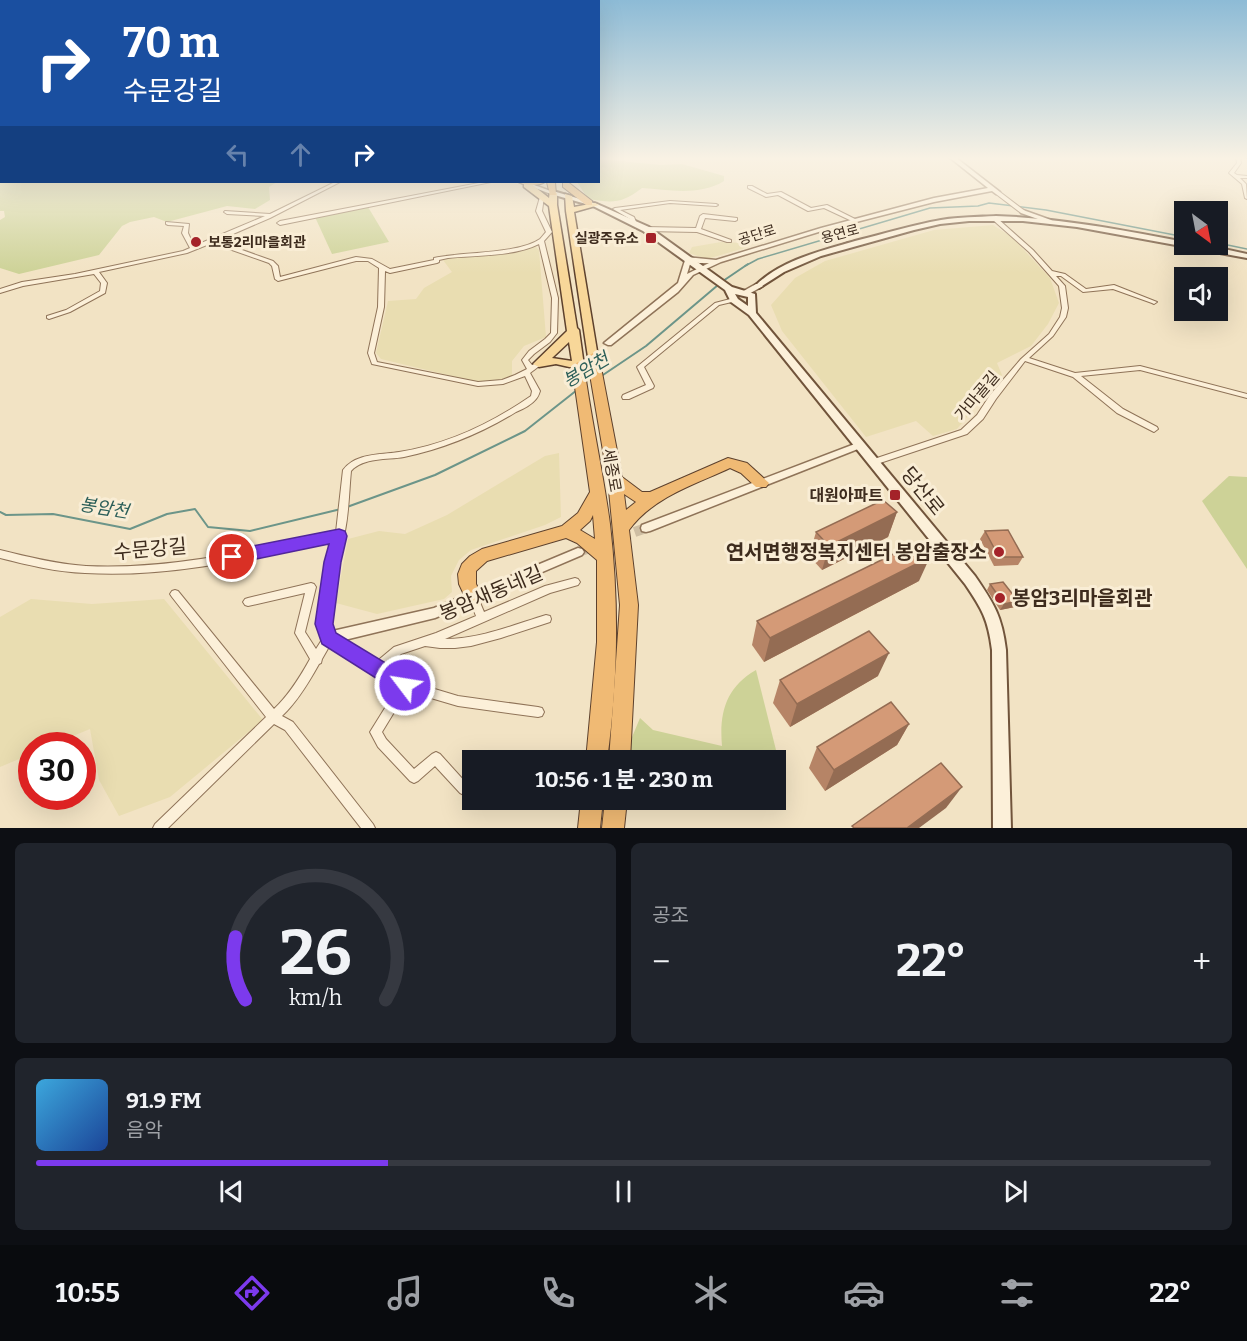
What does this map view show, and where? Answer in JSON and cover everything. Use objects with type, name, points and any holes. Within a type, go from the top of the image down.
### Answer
[{"type":"highway","points":[[582,196],[592,204]]},
{"type":"highway","name":"세종로","points":[[592,357],[615,480],[629,604],[621,750]]},
{"type":"highway","name":"세종로","points":[[578,366],[582,407],[597,493],[608,604],[603,713],[598,750]]},
{"type":"highway","points":[[621,528],[633,512],[651,498],[728,463],[737,463],[744,467],[761,483]]},
{"type":"highway","points":[[615,480],[632,493],[651,498]]},
{"type":"highway","points":[[473,597],[466,580],[466,571],[472,563],[482,556],[567,531],[584,517],[597,493]]},
{"type":"highway","points":[[567,531],[583,538],[604,556]]},
{"type":"highway","points":[[589,828],[591,810]]},
{"type":"highway","points":[[613,828],[615,810]]},
{"type":"main road","name":"세종로","points":[[553,196],[578,366]]},
{"type":"main road","name":"세종로","points":[[567,196],[592,357]]},
{"type":"main road","points":[[567,196],[592,204],[646,229],[703,269]]},
{"type":"main road","points":[[542,197],[553,205]]},
{"type":"main road","points":[[570,211],[592,204]]},
{"type":"main road","name":"용연로","points":[[759,286],[796,261],[814,255],[911,228],[969,219],[1054,222],[1174,242]]},
{"type":"main road","name":"용연로","points":[[1228,252],[1247,256]]},
{"type":"main road","name":"당산로","points":[[703,269],[734,297],[750,301],[860,445],[970,580],[989,608],[996,627],[1002,828]]},
{"type":"main road","points":[[734,297],[750,301]]},
{"type":"main road","points":[[532,368],[557,349],[574,330]]},
{"type":"main road","points":[[532,368],[556,361],[578,366]]},
{"type":"street","points":[[0,291],[22,284],[96,272],[193,249],[311,196]]},
{"type":"street","points":[[280,223],[419,196]]},
{"type":"street","points":[[783,196],[810,210],[825,206],[856,221]]},
{"type":"street","name":"공단로","points":[[608,343],[681,283],[719,261],[756,247],[934,200],[964,196]]},
{"type":"street","points":[[1002,196],[1024,212],[1054,222]]},
{"type":"street","points":[[213,241],[271,262],[275,266],[278,279],[366,258],[390,271],[437,261],[436,259],[447,256],[508,252],[535,245],[542,241],[549,232],[539,211],[542,197]]},
{"type":"street","points":[[634,224],[632,218],[615,209],[670,202],[716,205]]},
{"type":"street","points":[[227,212],[270,216]]},
{"type":"street","points":[[999,219],[1017,217],[1024,212]]},
{"type":"street","points":[[698,230],[703,216],[735,219]]},
{"type":"street","name":"가마골길","points":[[874,462],[964,432],[980,417],[993,397],[1025,359],[1051,335],[1063,317],[1065,308],[1062,286],[999,219]]},
{"type":"street","points":[[168,223],[187,225],[185,233],[193,249]]},
{"type":"street","points":[[646,229],[698,230],[729,241]]},
{"type":"street","points":[[538,712],[458,701],[405,685],[328,638],[324,624],[332,562],[340,533],[347,470],[351,465],[360,461],[425,449],[498,419],[534,397],[536,391],[532,368],[525,360],[529,353],[551,338],[554,333],[555,298],[542,241]]},
{"type":"street","points":[[681,283],[688,258],[703,262],[719,261]]},
{"type":"street","points":[[382,268],[381,307],[371,353],[374,363],[478,384],[502,384],[532,368]]},
{"type":"street","points":[[49,317],[68,311],[103,292],[104,283],[100,274],[96,272]]},
{"type":"street","name":"가마골길","points":[[1051,273],[1062,275],[1085,291],[1114,287],[1154,302]]},
{"type":"street","points":[[750,301],[759,286]]},
{"type":"street","points":[[626,397],[650,386],[640,367],[717,304],[734,297]]},
{"type":"street","points":[[1025,359],[1075,375],[1120,411],[1154,429]]},
{"type":"street","points":[[1075,375],[1140,368],[1247,396]]},
{"type":"street","points":[[646,528],[860,445]]},
{"type":"street","name":"수문강길","points":[[0,554],[32,565],[68,569],[152,570],[188,565],[340,533]]},
{"type":"street","points":[[328,638],[435,613],[578,552]]},
{"type":"street","name":"봉암새동네길","points":[[376,669],[398,650],[438,637],[548,589],[575,582]]},
{"type":"street","points":[[248,602],[311,588],[300,633],[317,660]]},
{"type":"street","points":[[175,594],[273,717],[289,726],[369,828]]},
{"type":"street","points":[[473,597],[481,617]]},
{"type":"street","name":"봉암새동네길","points":[[423,641],[439,644],[470,644],[546,619]]},
{"type":"street","points":[[159,828],[191,800],[285,706],[317,660],[328,638]]},
{"type":"street","points":[[405,685],[376,732],[382,743],[414,777],[436,758],[462,787]]},
{"type":"shaded area","points":[[993,225],[1012,237],[1050,278],[1059,303],[1048,324],[1031,346],[997,363],[1002,375],[957,429],[933,436],[916,421],[866,437],[782,331],[771,305],[795,278],[825,261],[934,230]]},
{"type":"shaded area","points":[[721,242],[743,243],[748,247],[707,259],[689,253],[692,247]]},
{"type":"shaded area","points":[[535,246],[539,250],[546,337],[524,346],[512,361],[512,376],[477,382],[381,359],[376,353],[388,301],[416,299],[424,288],[452,272],[443,260],[473,255],[509,253]]},
{"type":"shaded area","points":[[559,453],[561,517],[545,525],[471,550],[459,560],[451,576],[452,592],[444,599],[377,614],[336,603],[348,539],[379,531],[405,534],[447,515],[545,456]]},
{"type":"shaded area","points":[[31,599],[92,604],[164,599],[263,720],[170,797],[119,816],[99,780],[96,763],[96,732],[91,732],[90,729],[83,732],[18,732],[18,759],[0,767],[0,617]]},
{"type":"green space","points":[[0,196],[270,196],[270,200],[255,209],[227,206],[167,222],[154,217],[130,222],[122,226],[99,255],[19,274],[0,268],[0,220],[5,217],[4,211],[0,211]]},
{"type":"green space","points":[[586,196],[630,196],[616,201],[588,199]]},
{"type":"green space","points":[[368,207],[389,242],[332,254],[315,217]]},
{"type":"green space","points":[[1229,476],[1247,477],[1247,569],[1202,501]]},
{"type":"green space","points":[[756,670],[776,750],[630,750],[630,742],[640,718],[653,730],[722,746],[722,723],[727,702],[731,693]]},
{"type":"building","points":[[883,500],[897,512],[829,546],[816,532]]},
{"type":"building","points":[[1008,530],[1023,557],[999,557],[985,531]]},
{"type":"building","points":[[916,543],[930,557],[770,638],[757,621]]},
{"type":"building","points":[[1003,582],[1018,601],[1004,604],[990,584]]},
{"type":"building","points":[[869,631],[889,653],[797,704],[780,680]]},
{"type":"building","points":[[891,702],[909,724],[834,770],[817,747]]},
{"type":"building","points":[[941,763],[962,787],[907,828],[854,828],[852,826]]},
{"type":"waterway","name":"봉암천","points":[[745,266],[758,259],[930,208],[978,206],[989,203],[1046,210],[1174,235]]},
{"type":"waterway","name":"봉암천","points":[[1228,245],[1247,249]]},
{"type":"waterway","name":"봉암천","points":[[723,281],[745,266]]},
{"type":"waterway","name":"봉암천","points":[[600,377],[646,346],[718,285]]},
{"type":"waterway","name":"봉암천","points":[[347,507],[435,475],[525,431],[577,390]]},
{"type":"waterway","name":"봉암천","points":[[0,512],[6,515],[53,514],[130,529],[167,514],[195,509],[208,527],[250,531],[341,509]]},
{"type":"tunnel","points":[[578,552],[646,528]]},
{"type":"place","name":"실광주유소","points":[[651,238]]},
{"type":"place","name":"보통2리마을회관","points":[[196,242]]},
{"type":"place","name":"대원아파트","points":[[895,495]]},
{"type":"place","name":"연서면행정복지센터 봉암출장소","points":[[999,552]]},
{"type":"place","name":"봉암3리마을회관","points":[[1000,598]]},
{"type":"route","points":[[232,557],[339,536],[332,562],[324,624],[328,638],[405,685]]}]
